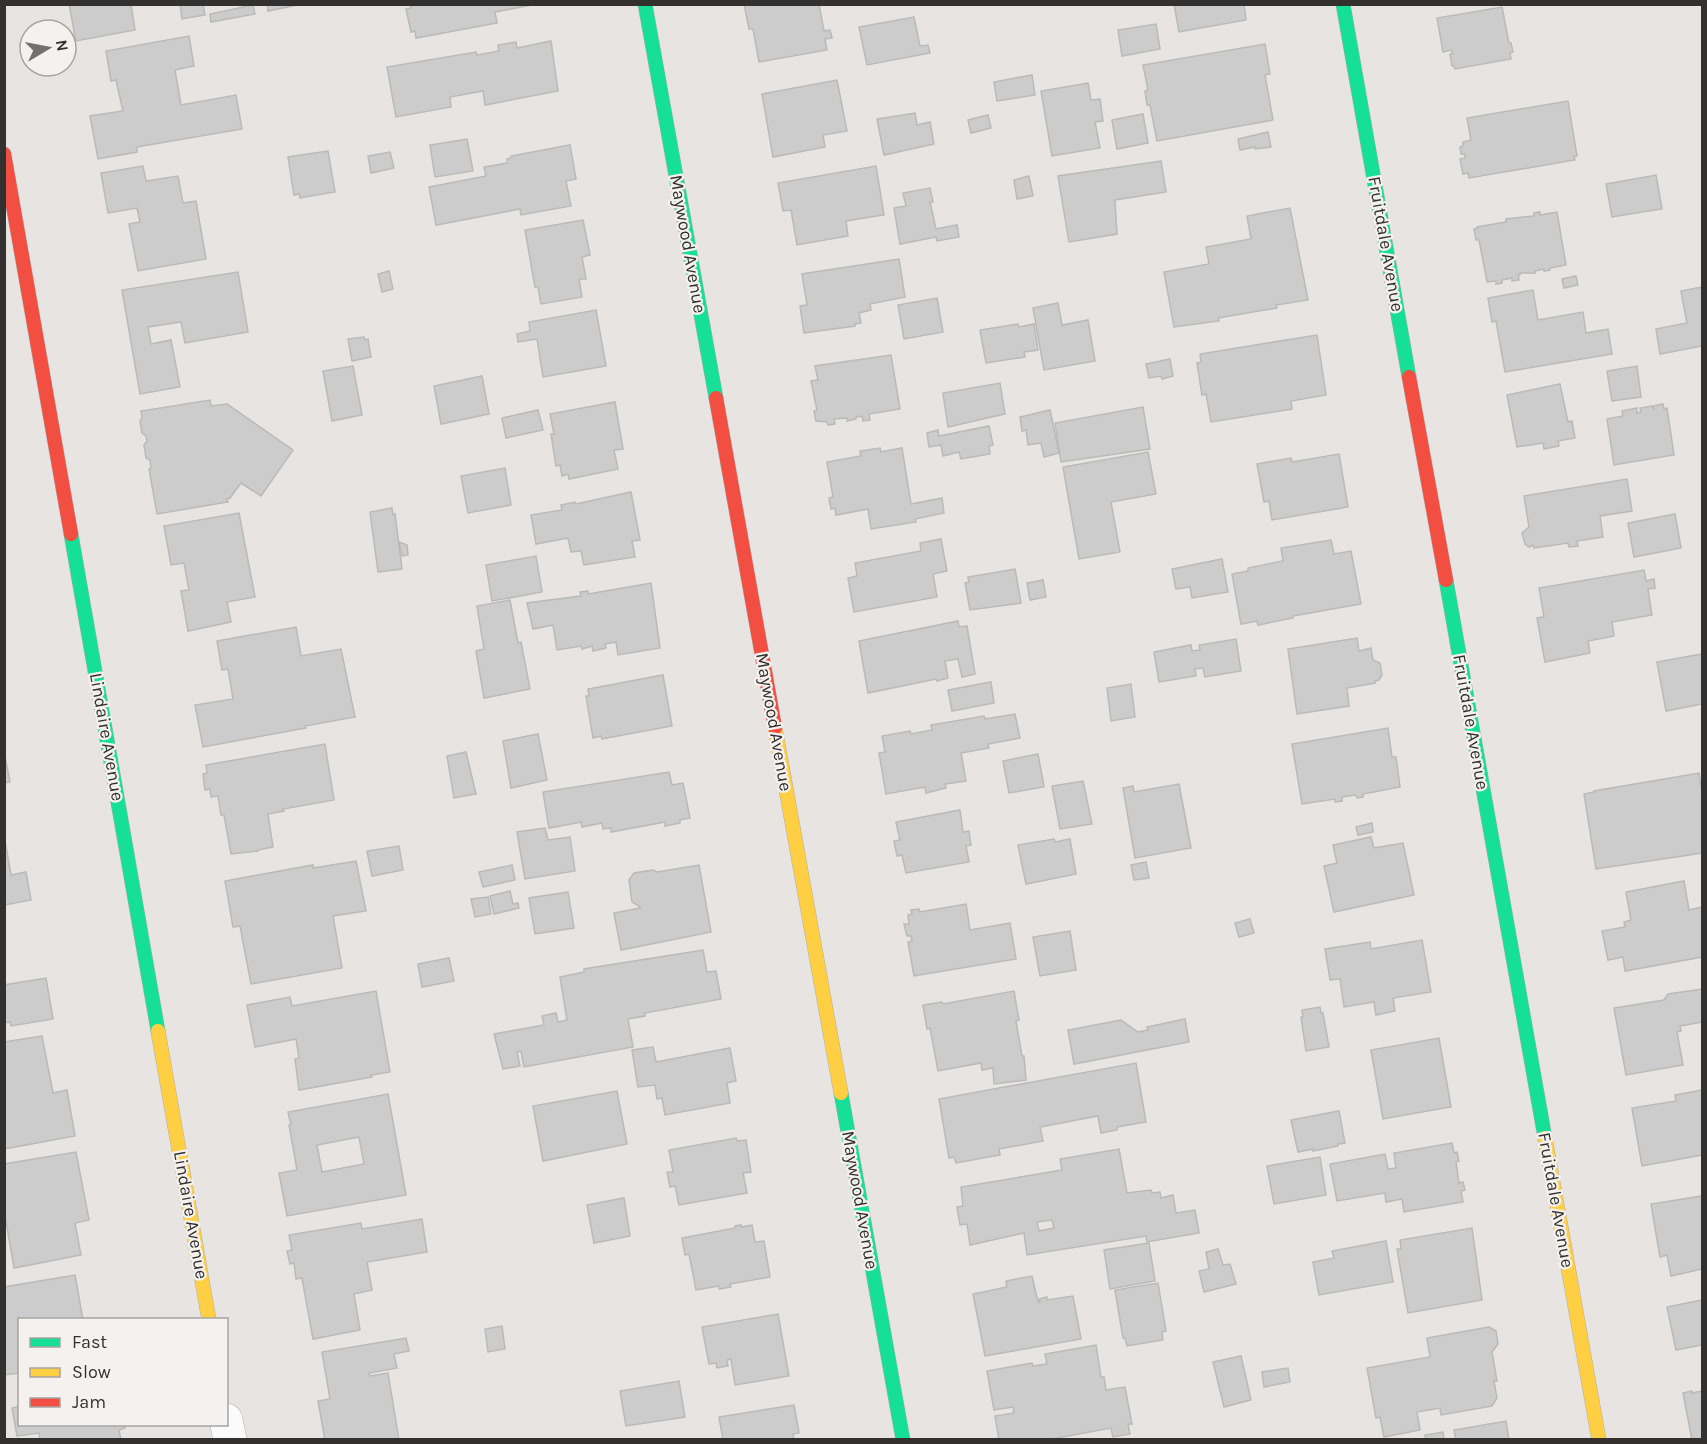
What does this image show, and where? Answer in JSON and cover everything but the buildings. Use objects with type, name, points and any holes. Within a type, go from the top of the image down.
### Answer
[{"type":"street","name":"Maywood Avenue","points":[[645,4],[903,1440]]},
{"type":"street","name":"Fruitdale Avenue","points":[[1343,4],[1599,1440]]},
{"type":"street","name":"Lindaire Avenue","points":[[4,154],[209,1318]]},
{"type":"traffic: fast","points":[[645,4],[716,398]]},
{"type":"traffic: fast","points":[[1343,4],[1409,377]]},
{"type":"traffic: fast","points":[[71,534],[158,1031]]},
{"type":"traffic: fast","points":[[1446,580],[1545,1138]]},
{"type":"traffic: fast","points":[[841,1093],[903,1440]]},
{"type":"traffic: slow","points":[[775,728],[841,1093]]},
{"type":"traffic: slow","points":[[158,1031],[209,1318]]},
{"type":"traffic: slow","points":[[1545,1138],[1599,1440]]},
{"type":"traffic: jam","points":[[4,154],[71,534]]},
{"type":"traffic: jam","points":[[1409,377],[1446,580]]},
{"type":"traffic: jam","points":[[716,398],[775,728]]}]
